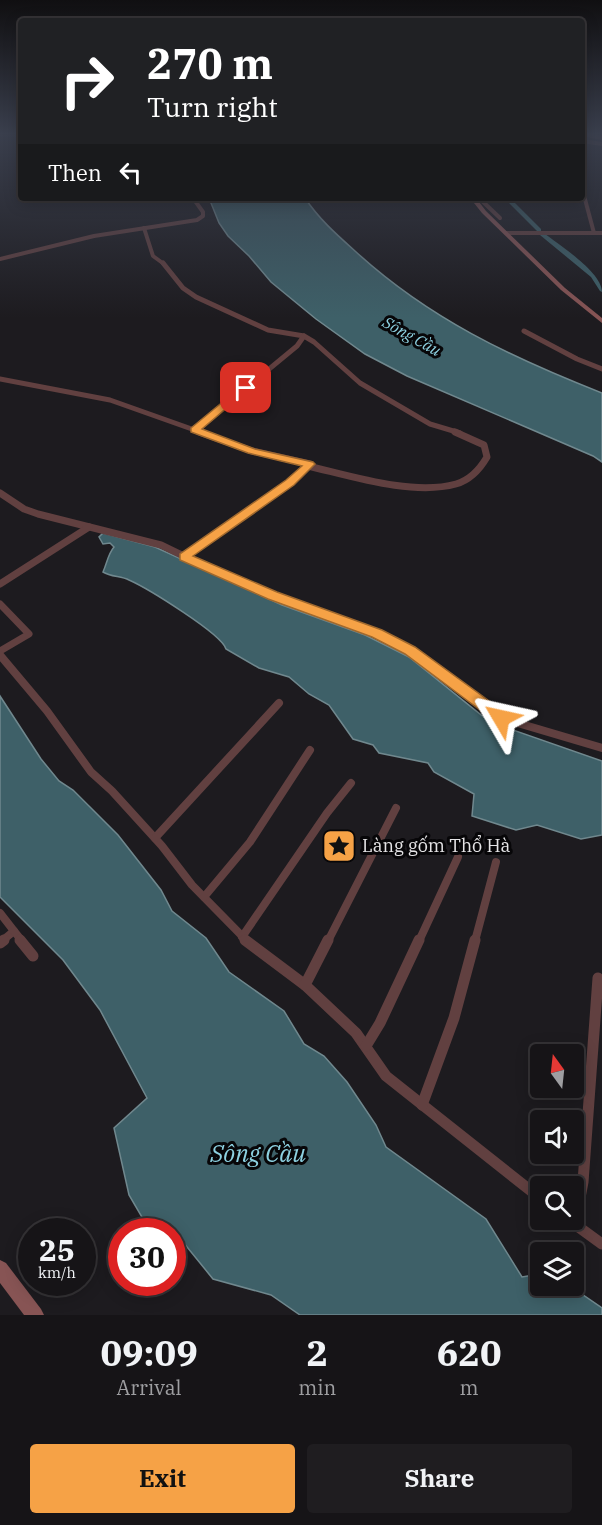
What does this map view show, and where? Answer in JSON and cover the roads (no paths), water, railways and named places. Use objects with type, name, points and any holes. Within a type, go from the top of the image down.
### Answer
[{"type":"main road","points":[[476,201],[562,289],[602,321]]},
{"type":"main road","points":[[0,1269],[35,1315]]},
{"type":"street","points":[[585,199],[594,233]]},
{"type":"street","points":[[0,259],[94,236],[185,222],[203,216],[203,212],[195,201]]},
{"type":"street","points":[[482,201],[500,218]]},
{"type":"street","points":[[0,379],[110,400],[252,451],[381,482],[438,486],[455,484],[480,469],[487,457],[484,445],[468,436],[430,424],[409,413],[360,383],[314,342],[304,336],[268,330],[196,297],[183,288],[171,271],[153,256],[144,228]]},
{"type":"street","points":[[506,233],[602,233]]},
{"type":"street","points":[[524,331],[577,359],[602,369]]},
{"type":"street","points":[[195,430],[297,346],[304,336]]},
{"type":"street","points":[[184,557],[290,483],[308,466]]},
{"type":"street","points":[[0,493],[24,509],[161,545],[272,596],[377,633],[410,651],[501,718],[602,748]]},
{"type":"street","points":[[0,584],[89,527]]},
{"type":"street","points":[[0,604],[29,634],[0,653],[47,711],[91,772],[112,791],[155,838],[204,897],[242,937],[305,985],[356,1033],[386,1076],[530,1190]]},
{"type":"street","points":[[155,838],[279,703]]},
{"type":"street","points":[[204,897],[250,842],[310,750]]},
{"type":"street","points":[[242,937],[327,813],[351,783]]},
{"type":"street","points":[[305,985],[396,808]]},
{"type":"street","points":[[366,1047],[380,1023],[458,857]]},
{"type":"street","points":[[422,1105],[454,1018],[496,862]]},
{"type":"street","points":[[0,914],[33,956]]},
{"type":"street","points":[[0,943],[14,931]]},
{"type":"street","points":[[583,1176],[598,978]]},
{"type":"street","points":[[583,1230],[602,1244]]},
{"type":"water","name":"Sông Cầu","points":[[210,201],[307,201],[322,220],[355,251],[383,275],[441,316],[503,350],[602,393],[602,462],[593,456],[407,376],[365,354],[316,319],[271,282],[228,236],[219,223]]},
{"type":"water","points":[[103,533],[155,547],[282,605],[365,635],[409,657],[490,722],[602,761],[602,835],[581,839],[537,825],[516,830],[472,816],[474,794],[434,772],[428,763],[379,753],[373,745],[353,739],[329,705],[309,694],[289,677],[259,668],[226,649],[212,633],[167,601],[129,580],[103,572],[114,547],[110,543],[103,544],[99,537]]},
{"type":"water","name":"Sông Cầu","points":[[0,696],[41,759],[59,781],[73,790],[118,835],[161,890],[172,911],[206,938],[229,972],[284,1011],[304,1044],[324,1056],[347,1082],[376,1125],[386,1147],[486,1219],[522,1277],[530,1276],[530,1296],[584,1296],[602,1308],[602,1315],[300,1315],[271,1295],[213,1279],[186,1246],[186,1218],[142,1218],[129,1195],[114,1128],[147,1098],[100,1010],[63,960],[0,897]]},
{"type":"waterway","points":[[510,201],[539,230]]},
{"type":"waterway","points":[[542,234],[593,276],[602,290]]},
{"type":"place","name":"Làng gốm Thổ Hà","points":[[339,846]]}]
